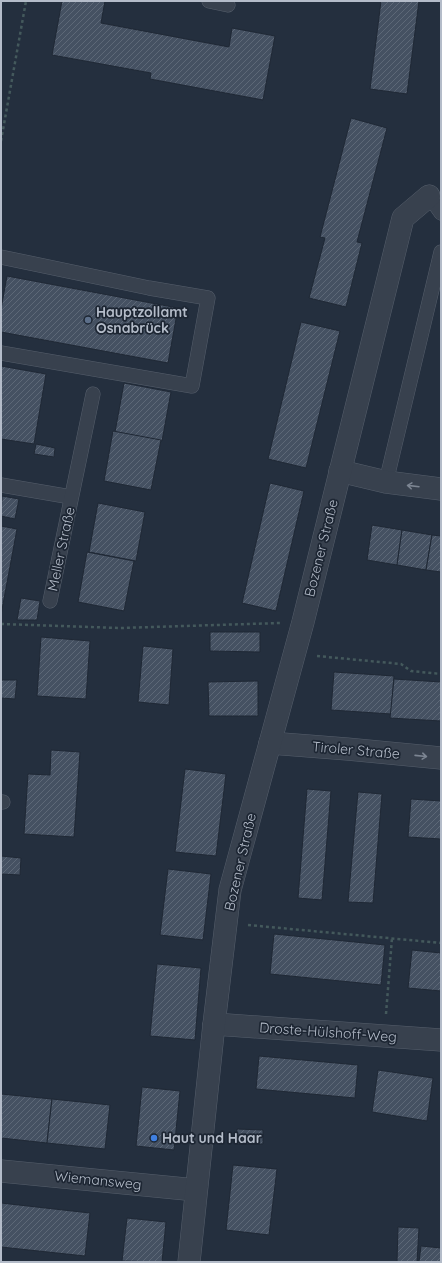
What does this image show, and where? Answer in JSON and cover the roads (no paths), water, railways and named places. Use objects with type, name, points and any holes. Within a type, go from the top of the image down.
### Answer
[{"type":"street","name":"Bozener Straße","points":[[189,1262],[214,1024],[230,890],[303,622],[403,218],[435,204]]},
{"type":"street","points":[[340,471],[386,482],[441,489]]},
{"type":"street","name":"Tiroler Straße","points":[[270,743],[347,748],[441,758]]},
{"type":"street","name":"Droste-Hülshoff-Weg","points":[[214,1024],[441,1040]]},
{"type":"street","name":"Wiemansweg","points":[[1,1171],[196,1190]]},
{"type":"lane","points":[[208,1],[228,5]]},
{"type":"lane","points":[[386,482],[441,252]]},
{"type":"lane","points":[[1,257],[149,288],[208,298],[192,386],[1,353]]},
{"type":"lane","name":"Meller Straße","points":[[50,601],[93,394]]},
{"type":"lane","name":"Meller Straße","points":[[1,485],[71,497]]},
{"type":"place","name":"Hauptzollamt Osnabrück","points":[[88,320]]},
{"type":"place","name":"Haut und Haar","points":[[154,1138]]}]
